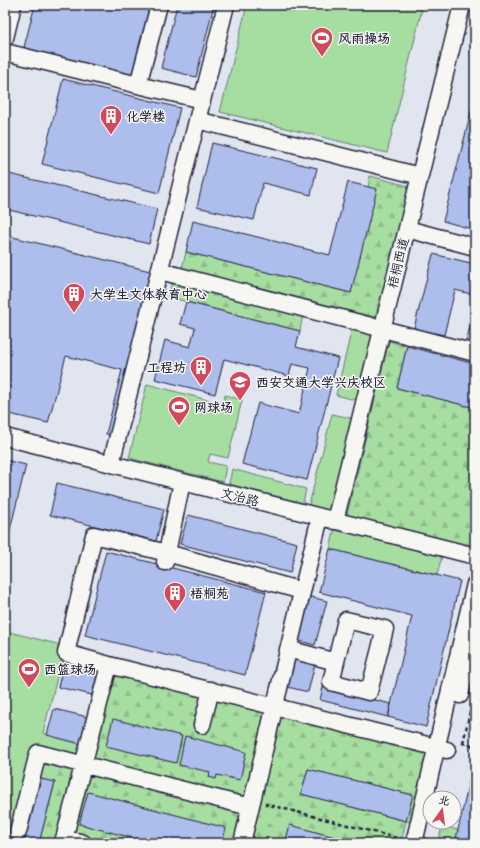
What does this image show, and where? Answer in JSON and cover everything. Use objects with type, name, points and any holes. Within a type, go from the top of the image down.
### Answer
[{"type":"street","points":[[5,38],[13,5]]},
{"type":"street","points":[[138,84],[158,5]]},
{"type":"street","points":[[111,464],[226,5]]},
{"type":"street","name":"梧桐西道","points":[[242,843],[257,810],[274,706],[302,591],[328,519],[382,328],[462,5]]},
{"type":"street","points":[[470,5],[475,6]]},
{"type":"street","points":[[5,52],[202,100]]},
{"type":"street","points":[[197,120],[420,176]]},
{"type":"street","points":[[407,229],[475,247]]},
{"type":"street","points":[[160,271],[475,353]]},
{"type":"street","name":"文治路","points":[[5,437],[475,556]]},
{"type":"street","points":[[166,558],[182,482]]},
{"type":"street","points":[[302,591],[166,558],[94,535],[66,654],[274,706],[449,745]]},
{"type":"street","points":[[414,843],[449,745],[475,584]]},
{"type":"street","points":[[346,620],[385,629],[369,692],[331,682],[336,662],[346,620]]},
{"type":"street","points":[[437,790],[475,634]]},
{"type":"street","points":[[288,650],[336,662]]},
{"type":"street","points":[[83,843],[63,841],[109,665]]},
{"type":"street","points":[[202,725],[211,690]]},
{"type":"street","points":[[18,832],[38,753],[257,810]]},
{"type":"street","points":[[424,843],[427,830]]},
{"type":"path","points":[[473,700],[449,745],[475,746]]},
{"type":"path","points":[[257,810],[266,804],[414,843]]},
{"type":"shaded area","name":"西安交通大学兴庆校区","points":[[5,5],[475,5],[475,843],[5,843]]},
{"type":"green space","name":"风雨操场","points":[[247,5],[423,5],[387,153],[220,112]]},
{"type":"green space","points":[[370,176],[412,187],[378,322],[181,271],[186,252],[351,293]]},
{"type":"green space","points":[[173,278],[303,313],[300,331],[168,297]]},
{"type":"green space","points":[[352,328],[376,335],[359,401],[336,395]]},
{"type":"green space","points":[[389,341],[407,346],[397,388],[475,408],[475,556],[345,523]]},
{"type":"green space","name":"网球场","points":[[147,384],[223,404],[225,395],[242,400],[228,458],[210,454],[208,462],[226,466],[223,482],[129,458]]},
{"type":"green space","points":[[332,414],[355,419],[332,511],[309,505]]},
{"type":"green space","points":[[232,469],[306,489],[303,503],[229,484]]},
{"type":"green space","points":[[335,528],[442,556],[437,575],[330,549]]},
{"type":"green space","name":"西篮球场","points":[[5,631],[65,646],[43,733],[88,746],[84,761],[38,753],[15,843],[5,843]]},
{"type":"green space","points":[[109,665],[436,748],[426,790],[422,790],[422,807],[418,824],[406,821],[401,843],[357,843],[290,826],[285,843],[63,843]],"holes":[[[308,769],[413,795],[406,821],[301,794]]]},
{"type":"green space","points":[[42,758],[79,768],[59,843],[39,843],[55,783],[37,778]]},
{"type":"green space","points":[[441,830],[458,830],[455,843],[438,843]]},
{"type":"building","points":[[35,5],[150,5],[131,79],[23,51]]},
{"type":"building","points":[[177,5],[214,5],[196,77],[161,68]]},
{"type":"building","name":"化学楼","points":[[63,79],[180,108],[159,193],[42,164]]},
{"type":"building","points":[[475,97],[475,230],[443,221]]},
{"type":"building","points":[[212,143],[317,168],[311,195],[263,183],[254,220],[197,207]]},
{"type":"building","points":[[5,173],[157,209],[149,244],[5,209]]},
{"type":"building","points":[[348,182],[377,189],[351,293],[186,252],[193,221],[330,255]]},
{"type":"building","name":"大学生文体教育中心","points":[[5,235],[154,272],[113,436],[106,434],[122,370],[66,356],[48,423],[5,413]]},
{"type":"building","points":[[433,254],[475,264],[475,295],[455,290],[444,335],[414,328]]},
{"type":"building","name":"工程坊","points":[[186,302],[300,331],[296,347],[338,358],[307,480],[242,464],[258,403],[299,414],[310,368],[292,364],[289,376],[224,359],[215,394],[155,379],[165,340],[190,347],[195,328],[180,324]]},
{"type":"building","points":[[475,305],[475,346],[466,343]]},
{"type":"building","points":[[407,346],[475,364],[475,408],[397,388]]},
{"type":"building","points":[[5,460],[26,465],[5,550]]},
{"type":"building","points":[[57,483],[164,509],[156,541],[50,515]]},
{"type":"building","points":[[188,515],[297,543],[290,573],[180,544]]},
{"type":"building","points":[[330,549],[460,581],[426,727],[388,717],[412,616],[319,592]]},
{"type":"building","name":"梧桐苑","points":[[106,551],[266,592],[245,675],[85,635]]},
{"type":"building","points":[[307,596],[327,601],[315,645],[296,640]]},
{"type":"building","points":[[291,659],[315,664],[308,692],[284,686]]},
{"type":"building","points":[[65,660],[99,669],[92,695],[58,687]]},
{"type":"building","points":[[323,687],[391,704],[388,717],[320,700]]},
{"type":"building","points":[[54,709],[88,717],[81,744],[47,735]]},
{"type":"building","points":[[113,719],[182,736],[176,763],[106,746]]},
{"type":"building","points":[[185,736],[246,752],[240,780],[217,775],[216,779],[209,777],[210,772],[179,765]]},
{"type":"building","points":[[308,769],[413,795],[406,821],[301,794]]},
{"type":"building","points":[[470,778],[475,779],[475,843],[455,843],[458,830],[462,830],[462,813]]},
{"type":"building","points":[[41,779],[55,782],[39,843],[24,843]]},
{"type":"building","points":[[88,792],[226,828],[222,843],[152,843],[79,824]]},
{"type":"building","points":[[290,825],[357,843],[285,843]]},
{"type":"place","name":"风雨操场","points":[[322,58]]},
{"type":"place","name":"化学楼","points":[[111,136]]},
{"type":"place","name":"大学生文体教育中心","points":[[74,314]]},
{"type":"place","name":"工程坊","points":[[201,386]]},
{"type":"place","name":"西安交通大学兴庆校区","points":[[240,402]]},
{"type":"place","name":"网球场","points":[[179,426]]},
{"type":"place","name":"梧桐苑","points":[[175,612]]},
{"type":"place","name":"西篮球场","points":[[29,688]]}]
